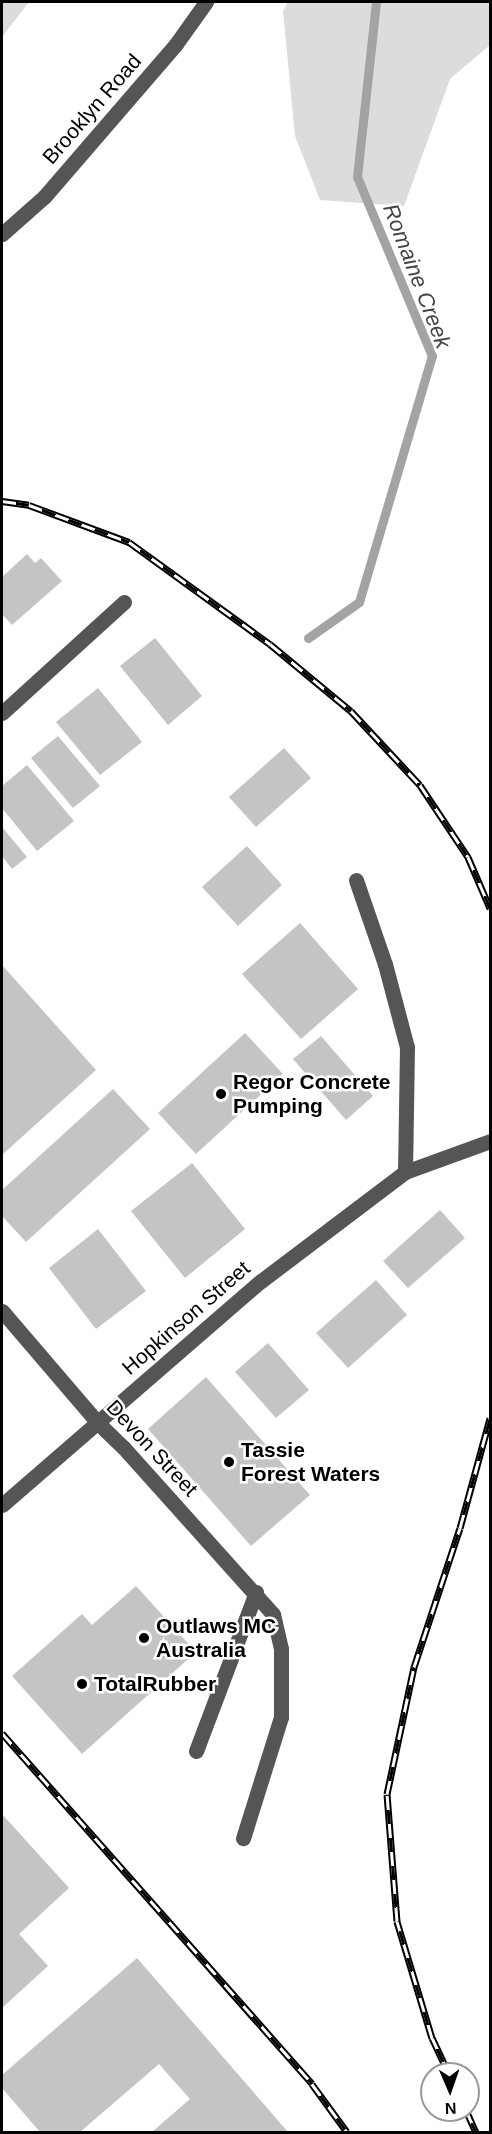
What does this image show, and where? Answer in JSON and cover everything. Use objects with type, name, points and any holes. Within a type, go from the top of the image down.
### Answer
[{"type":"street","name":"Brooklyn Road","points":[[2,234],[44,197],[176,44],[206,2]]},
{"type":"street","points":[[2,713],[124,602]]},
{"type":"street","points":[[356,880],[385,964],[407,1047],[405,1172]]},
{"type":"street","name":"Hopkinson Street","points":[[2,1505],[261,1281],[405,1172],[490,1141]]},
{"type":"street","name":"Devon Street","points":[[2,1311],[98,1423],[123,1447],[256,1592],[273,1614],[281,1648],[281,1717],[243,1838]]},
{"type":"street","points":[[196,1751],[256,1592]]},
{"type":"shaded area","points":[[2,2],[29,2],[2,37]]},
{"type":"shaded area","points":[[288,2],[490,2],[490,45],[450,79],[404,206],[320,200],[295,136],[283,11]]},
{"type":"building","points":[[27,554],[35,563],[41,558],[62,581],[12,625],[2,614],[2,577]]},
{"type":"building","points":[[155,638],[202,696],[168,725],[120,666]]},
{"type":"building","points":[[98,688],[142,742],[100,775],[56,722]]},
{"type":"building","points":[[58,736],[100,786],[73,808],[31,758]]},
{"type":"building","points":[[284,748],[311,778],[256,827],[229,797]]},
{"type":"building","points":[[27,765],[74,821],[37,851],[2,808],[2,786]]},
{"type":"building","points":[[2,827],[27,857],[12,869],[2,856]]},
{"type":"building","points":[[247,846],[282,885],[238,926],[202,887]]},
{"type":"building","points":[[300,923],[358,989],[301,1039],[242,974]]},
{"type":"building","points":[[2,965],[96,1070],[2,1155]]},
{"type":"building","name":"Regor Concrete Pumping","points":[[245,1033],[283,1074],[196,1154],[158,1113]]},
{"type":"building","points":[[321,1036],[373,1096],[346,1120],[293,1059]]},
{"type":"building","points":[[113,1089],[150,1129],[26,1242],[2,1216],[2,1190]]},
{"type":"building","points":[[192,1163],[245,1229],[185,1278],[131,1211]]},
{"type":"building","points":[[440,1210],[465,1238],[408,1288],[383,1261]]},
{"type":"building","points":[[98,1229],[146,1291],[96,1329],[49,1268]]},
{"type":"building","points":[[376,1280],[407,1315],[348,1368],[316,1333]]},
{"type":"building","points":[[268,1343],[309,1390],[276,1418],[235,1372]]},
{"type":"building","name":"Tassie Forest Waters","points":[[206,1377],[310,1495],[251,1546],[148,1429]]},
{"type":"building","name":"TotalRubber","points":[[136,1586],[196,1652],[82,1754],[12,1676],[82,1614],[92,1625]]},
{"type":"building","points":[[2,1814],[69,1888],[19,1934],[48,1966],[2,2008]]},
{"type":"building","points":[[137,1958],[288,2132],[152,2132],[190,2099],[159,2064],[80,2132],[40,2132],[2,2088],[2,2075]]},
{"type":"waterway","name":"Romaine Creek","points":[[308,638],[359,602],[432,356],[357,177],[376,2]]},
{"type":"railway","points":[[2,501],[29,505],[129,542],[270,644],[351,711],[420,785],[468,857],[490,908]]},
{"type":"railway","points":[[443,2062],[432,2038],[397,1921],[387,1794],[414,1667],[460,1528],[490,1418]]},
{"type":"railway","points":[[2,1733],[312,2084],[347,2132]]},
{"type":"railway","points":[[471,2122],[476,2132]]},
{"type":"place","name":"Regor Concrete Pumping","points":[[221,1094]]},
{"type":"place","name":"Tassie Forest Waters","points":[[229,1462]]},
{"type":"place","name":"Outlaws MC Australia","points":[[144,1638]]},
{"type":"place","name":"TotalRubber","points":[[82,1684]]}]
